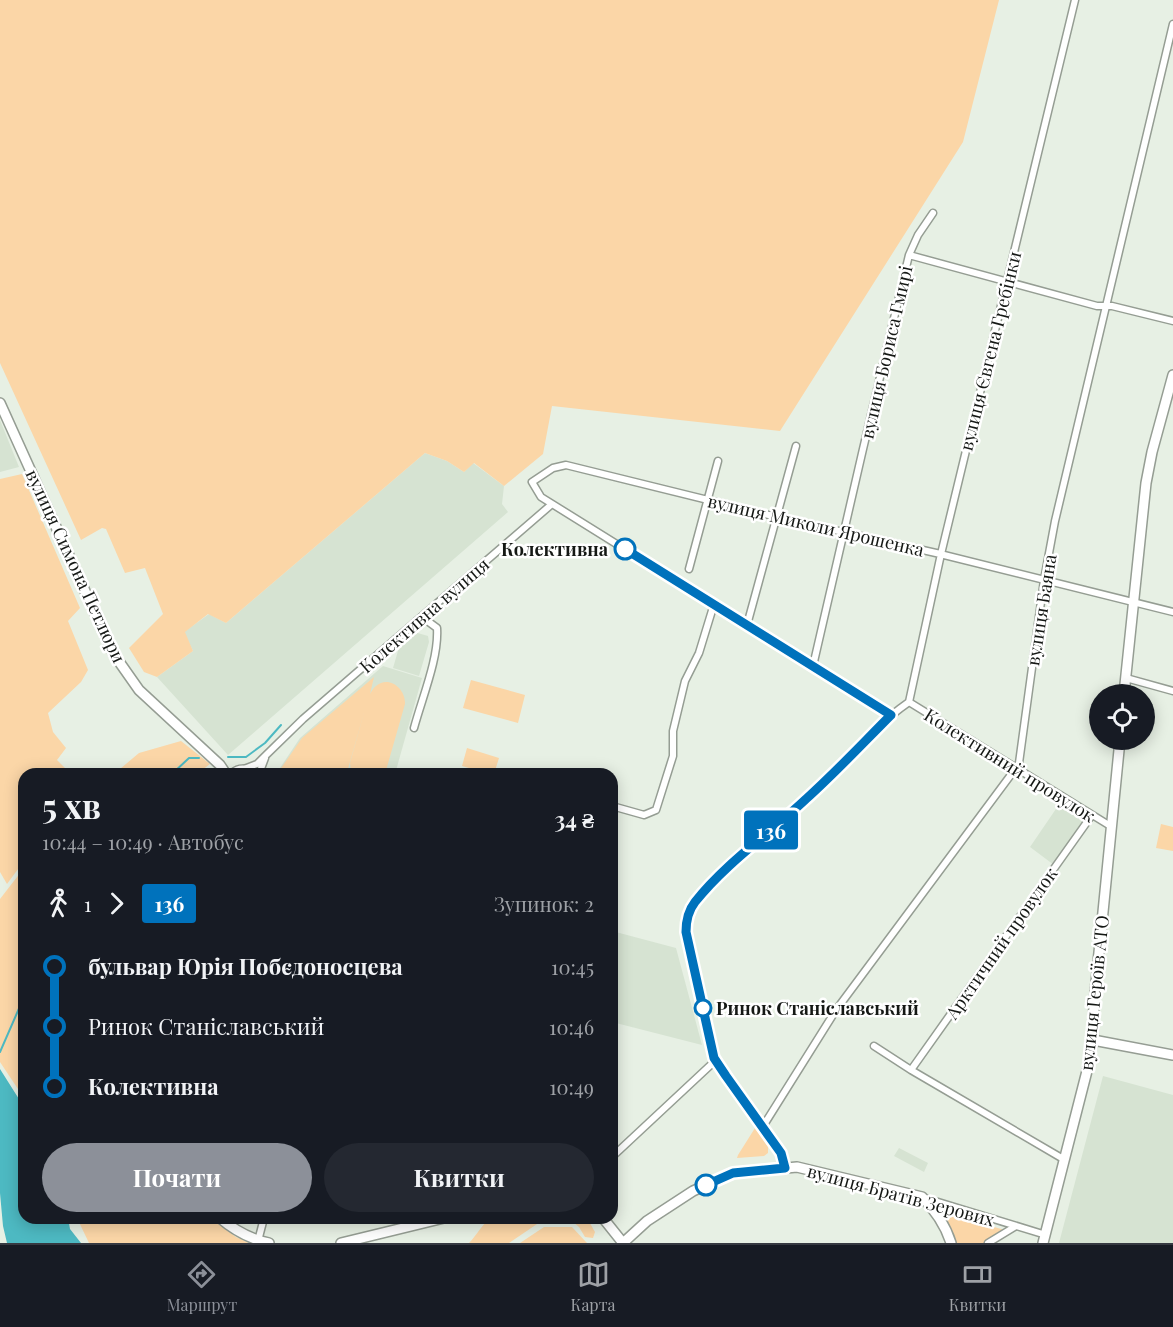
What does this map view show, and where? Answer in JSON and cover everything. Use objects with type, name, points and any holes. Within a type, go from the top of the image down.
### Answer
[{"type":"street","name":"вулиця Євгена Гребінки","points":[[909,702],[941,554],[1075,0]]},
{"type":"street","name":"вулиця Баяна","points":[[762,1128],[836,1010],[1019,763],[1044,580],[1055,521],[1173,24]]},
{"type":"street","name":"вулиця Бориса Гмирі","points":[[813,666],[909,255],[918,235],[933,213]]},
{"type":"street","name":"вулиця Бориса Гмирі","points":[[909,255],[1097,306],[1112,306],[1173,321]]},
{"type":"street","points":[[1125,684],[1146,483],[1173,375]]},
{"type":"street","name":"вулиця Симона Петлюри","points":[[0,403],[113,653],[139,690],[221,768]]},
{"type":"street","points":[[747,625],[795,446]]},
{"type":"street","points":[[689,569],[718,461]]},
{"type":"street","name":"вулиця Миколи Ярошенка","points":[[552,504],[541,496],[532,482],[553,468],[566,465],[1173,612]]},
{"type":"street","points":[[552,504],[891,715]]},
{"type":"street","name":"Колективна вулиця","points":[[246,768],[256,764],[303,720],[552,504]]},
{"type":"street","points":[[618,808],[644,815],[656,810],[673,756],[673,731],[686,681],[699,653],[714,604]]},
{"type":"street","points":[[414,728],[438,638],[437,628],[422,617]]},
{"type":"street","points":[[1126,678],[1173,691]]},
{"type":"street","points":[[785,1168],[781,1153],[716,1060],[686,932],[686,922],[694,903],[722,874],[807,798],[891,715],[909,702]]},
{"type":"street","name":"Колективний провулок","points":[[909,702],[1112,827]]},
{"type":"street","name":"вулиця Героїв АТО","points":[[1044,1239],[1093,1040],[1094,1003],[1119,750]]},
{"type":"street","name":"Колективна вулиця","points":[[262,768],[268,753]]},
{"type":"street","name":"Арктичний провулок","points":[[910,1070],[1092,815]]},
{"type":"street","points":[[1093,1040],[1173,1055]]},
{"type":"street","points":[[874,1046],[910,1070],[1065,1160]]},
{"type":"street","points":[[618,1151],[716,1060]]},
{"type":"street","name":"вулиця Братів Зерових","points":[[623,1243],[647,1221],[693,1191],[733,1173],[797,1167],[922,1197],[1016,1226],[1044,1239]]},
{"type":"street","points":[[922,1197],[939,1216],[951,1243]]},
{"type":"street","points":[[228,1224],[238,1232],[269,1243]]},
{"type":"street","points":[[258,1241],[262,1224]]},
{"type":"street","points":[[341,1243],[419,1224]]},
{"type":"street","points":[[608,1224],[623,1243]]},
{"type":"street","name":"вулиця Братів Зерових","points":[[988,1243],[1016,1226]]},
{"type":"shaded area","points":[[0,0],[999,0],[963,142],[780,431],[552,406],[543,454],[504,486],[474,463],[464,472],[447,461],[425,453],[226,623],[208,614],[185,632],[193,651],[157,677],[144,672],[129,648],[163,614],[145,568],[125,573],[106,529],[102,528],[81,540],[0,363]]},
{"type":"shaded area","points":[[0,420],[19,467],[0,472]]},
{"type":"shaded area","points":[[425,453],[447,461],[464,472],[473,463],[504,486],[502,504],[508,512],[228,755],[157,677],[193,651],[184,632],[209,614],[226,623]]},
{"type":"shaded area","points":[[22,474],[80,608],[68,621],[88,670],[81,682],[48,713],[53,732],[66,748],[57,760],[65,768],[18,768],[18,869],[7,884],[0,872],[0,479]]},
{"type":"shaded area","points":[[414,632],[428,636],[429,642],[419,676],[393,668],[400,644]]},
{"type":"shaded area","points":[[383,666],[422,678],[397,768],[280,768],[300,738]]},
{"type":"shaded area","points":[[374,677],[370,694],[376,686],[386,682],[396,685],[403,693],[405,704],[387,768],[351,768],[365,709],[348,768],[281,768],[302,738]]},
{"type":"shaded area","points":[[471,680],[525,695],[518,723],[463,708]]},
{"type":"shaded area","points":[[181,741],[210,764],[205,768],[121,768],[139,753]]},
{"type":"shaded area","points":[[467,748],[499,758],[496,768],[462,766]]},
{"type":"shaded area","points":[[1060,803],[1086,821],[1054,865],[1030,847]]},
{"type":"shaded area","points":[[1161,824],[1173,827],[1173,851],[1156,848]]},
{"type":"shaded area","points":[[18,876],[18,1089],[0,1062],[0,899]]},
{"type":"shaded area","points":[[618,933],[676,948],[702,1045],[618,1024]]},
{"type":"shaded area","points":[[1103,1076],[1173,1095],[1173,1243],[1059,1243]]},
{"type":"shaded area","points":[[755,1128],[768,1147],[768,1153],[764,1156],[737,1158],[738,1155]]},
{"type":"shaded area","points":[[899,1148],[928,1163],[924,1172],[894,1156]]},
{"type":"shaded area","points":[[939,1211],[1008,1231],[989,1243],[955,1243],[952,1232]]},
{"type":"shaded area","points":[[80,1224],[218,1224],[249,1243],[89,1243]]},
{"type":"shaded area","points":[[484,1224],[537,1224],[509,1243],[469,1243]]},
{"type":"shaded area","points":[[576,1224],[590,1224],[595,1232],[593,1238],[585,1237]]},
{"type":"shaded area","points":[[544,1227],[572,1227],[587,1243],[520,1243]]},
{"type":"water","points":[[0,1069],[18,1098],[18,1224],[69,1224],[70,1229],[81,1243],[7,1243],[0,1193]]},
{"type":"waterway","points":[[228,757],[246,757],[265,743],[281,725]]},
{"type":"waterway","points":[[178,768],[189,758],[199,758]]},
{"type":"waterway","points":[[0,1052],[18,1011]]},
{"type":"bus line","name":"136","points":[[625,549],[891,715],[807,798],[722,874],[694,903],[689,912],[686,922],[688,946],[714,1058],[781,1153],[785,1168],[733,1173],[706,1185]]},
{"type":"place","name":"Колективна","points":[[625,549]]},
{"type":"place","name":"Ринок Станіславський","points":[[703,1008]]}]
